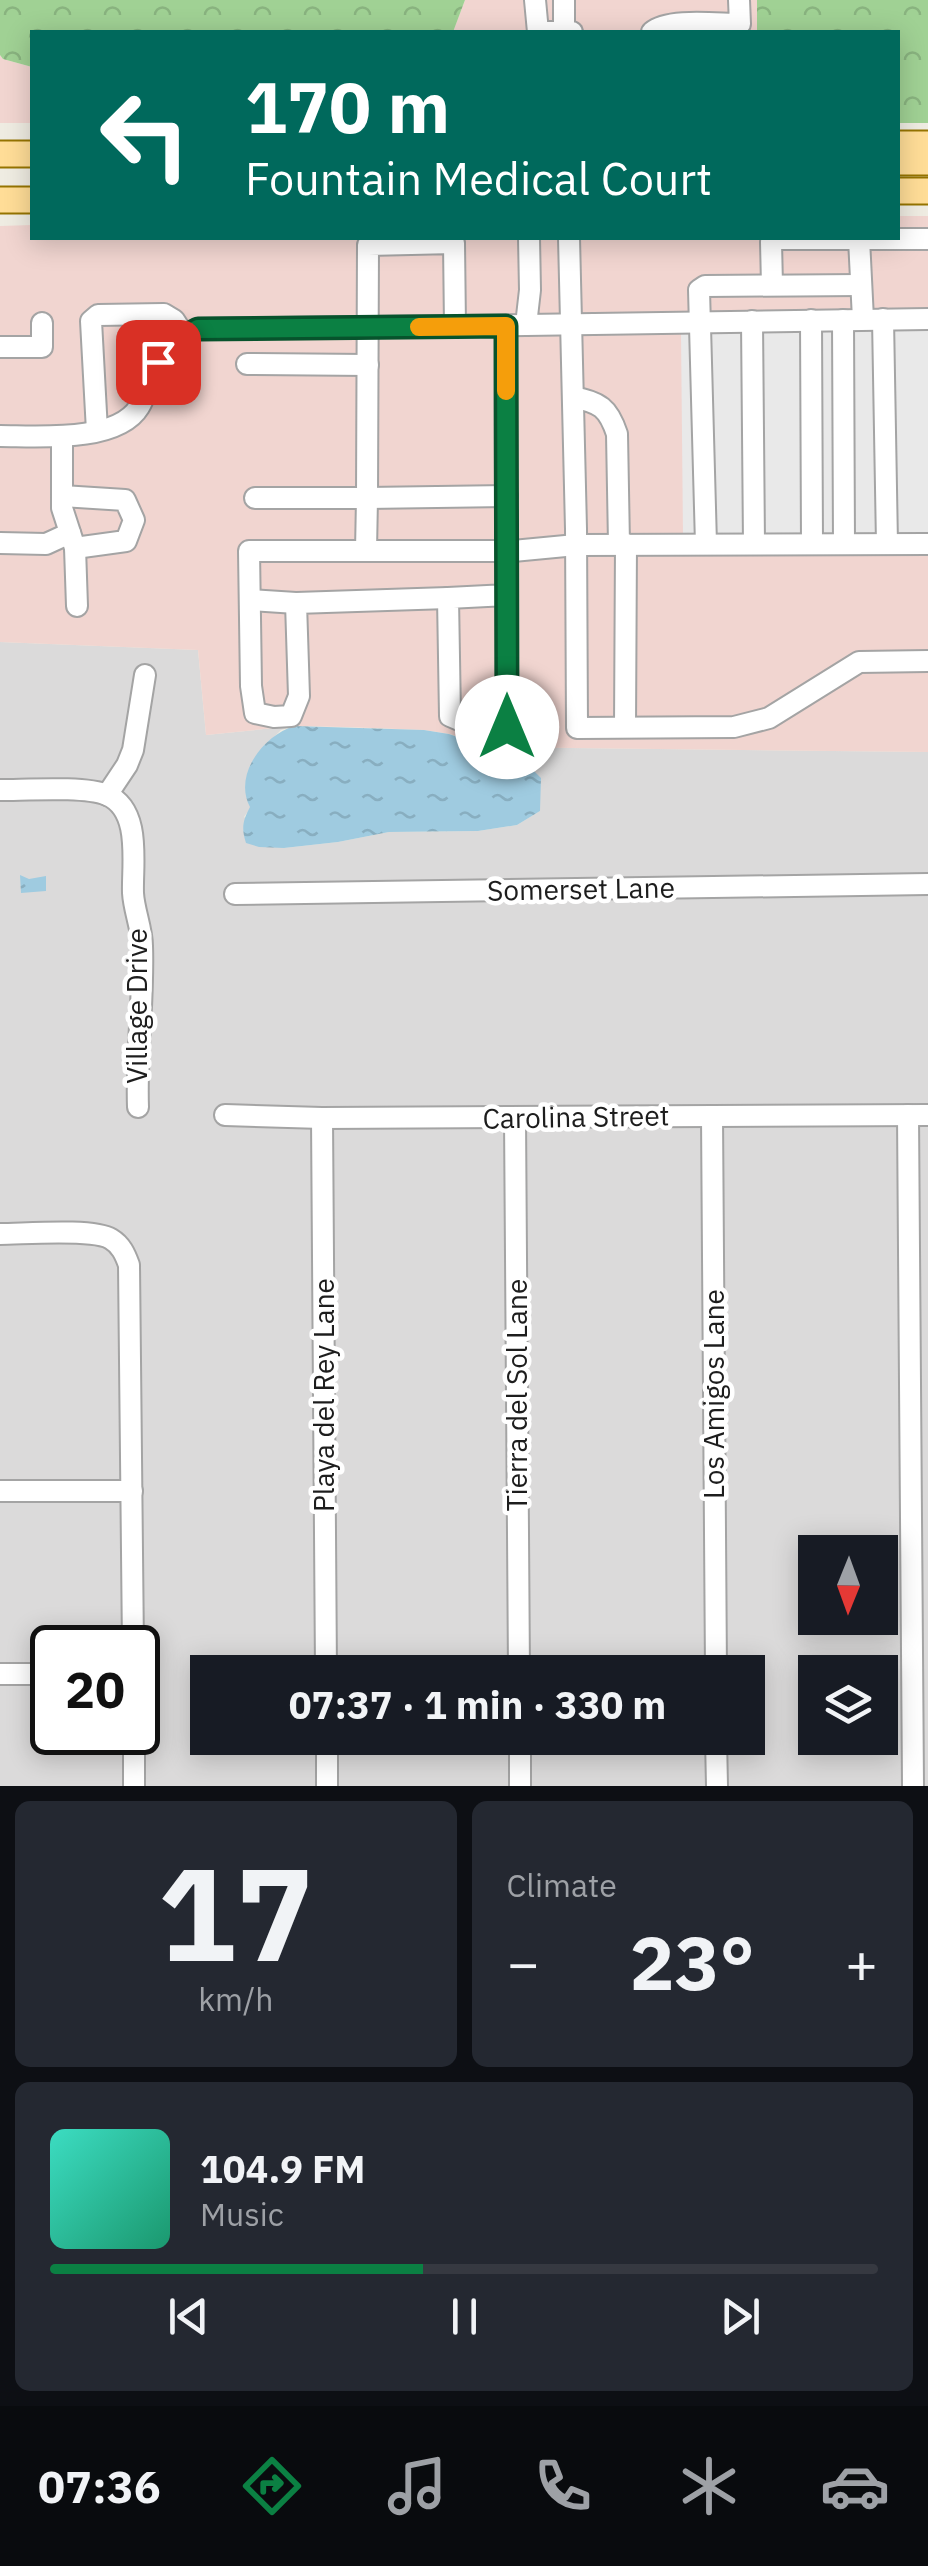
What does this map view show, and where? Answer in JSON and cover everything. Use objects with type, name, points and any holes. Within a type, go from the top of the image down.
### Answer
[{"type":"main road","points":[[900,144],[928,144]]},
{"type":"main road","points":[[0,154],[30,154]]},
{"type":"main road","points":[[900,162],[928,162]]},
{"type":"main road","points":[[900,191],[928,191]]},
{"type":"main road","points":[[0,200],[30,200]]},
{"type":"street","points":[[534,0],[538,30]]},
{"type":"street","points":[[564,0],[564,30]]},
{"type":"street","points":[[655,30],[673,24],[740,28],[740,0]]},
{"type":"street","points":[[448,598],[450,716],[472,725],[507,727],[507,496],[516,326],[530,290],[529,240]]},
{"type":"street","points":[[570,240],[577,728],[734,727],[769,718],[859,662],[928,661]]},
{"type":"street","points":[[772,286],[771,242],[774,240]]},
{"type":"street","points":[[859,240],[863,319],[887,544]]},
{"type":"street","points":[[900,240],[928,240]]},
{"type":"street","points":[[366,551],[368,244],[454,244],[454,326]]},
{"type":"street","points":[[706,544],[699,290],[705,286],[861,285]]},
{"type":"street","points":[[96,432],[91,321],[98,315],[164,314],[174,320],[185,337]]},
{"type":"street","points":[[0,436],[80,436],[111,428],[138,410],[158,362],[174,342],[198,329],[928,318]]},
{"type":"street","points":[[844,544],[863,319]]},
{"type":"street","points":[[752,320],[754,544]]},
{"type":"street","points":[[811,320],[812,544]]},
{"type":"street","points":[[0,347],[42,348],[42,323]]},
{"type":"street","points":[[247,364],[368,364]]},
{"type":"street","points":[[573,398],[597,403],[613,421],[617,434],[625,728]]},
{"type":"street","points":[[62,436],[62,508],[72,540],[77,606]]},
{"type":"street","points":[[0,543],[126,541],[134,520],[125,500],[62,496]]},
{"type":"street","points":[[256,498],[507,496]]},
{"type":"street","points":[[296,604],[298,696],[291,716],[255,713],[248,551],[507,551],[576,544],[928,544]]},
{"type":"street","points":[[250,600],[296,604],[507,595]]},
{"type":"street","points":[[0,790],[75,790],[107,795],[133,750],[145,675]]},
{"type":"street","name":"Village Drive","points":[[107,795],[121,806],[133,839],[134,894],[142,944],[138,1106]]},
{"type":"street","name":"Somerset Lane","points":[[234,894],[928,884]]},
{"type":"street","points":[[914,1786],[918,1115]]},
{"type":"street","name":"Carolina Street","points":[[225,1116],[918,1115]]},
{"type":"street","name":"Los Amigos Lane","points":[[712,1116],[716,1655]]},
{"type":"street","name":"Playa del Rey Lane","points":[[322,1118],[326,1655]]},
{"type":"street","name":"Tierra del Sol Lane","points":[[515,1118],[519,1655]]},
{"type":"street","points":[[0,1234],[95,1234],[110,1238],[123,1249],[129,1265],[133,1625]]},
{"type":"street","points":[[0,1492],[132,1491]]},
{"type":"street","points":[[0,1674],[30,1674]]},
{"type":"street","points":[[134,1755],[134,1786]]},
{"type":"street","points":[[327,1755],[327,1786]]},
{"type":"street","points":[[520,1755],[520,1786]]},
{"type":"street","points":[[716,1755],[716,1786]]},
{"type":"shaded area","points":[[465,0],[757,0],[757,30],[454,30]]},
{"type":"shaded area","points":[[0,55],[30,66],[30,123],[0,123]]},
{"type":"shaded area","points":[[900,216],[928,216],[928,752],[478,747],[450,734],[424,730],[345,727],[294,726],[206,735],[198,650],[0,642],[0,226],[30,225],[30,240],[900,240]]},
{"type":"shaded area","points":[[928,329],[928,535],[683,535],[681,332]]},
{"type":"shaded area","points":[[0,642],[198,650],[206,735],[294,726],[281,730],[255,760],[251,807],[244,817],[284,848],[389,832],[478,831],[517,825],[540,811],[507,758],[494,758],[478,747],[928,752],[928,1786],[0,1786]]},
{"type":"green space","points":[[0,0],[465,0],[454,30],[30,30],[30,66],[0,55]]},
{"type":"green space","points":[[757,0],[928,0],[928,123],[900,123],[900,30],[757,30]]},
{"type":"water","points":[[294,726],[449,734],[475,743],[494,758],[507,758],[532,769],[541,778],[540,811],[517,825],[478,831],[389,832],[284,848],[246,843],[243,828],[250,807],[245,782],[248,770],[272,738]]},
{"type":"water","points":[[20,875],[29,879],[46,876],[46,891],[21,893]]},
{"type":"slow traffic","points":[[419,327],[506,326],[506,391]]},
{"type":"route","points":[[158,362],[174,342],[198,329],[506,326],[507,727]]}]
